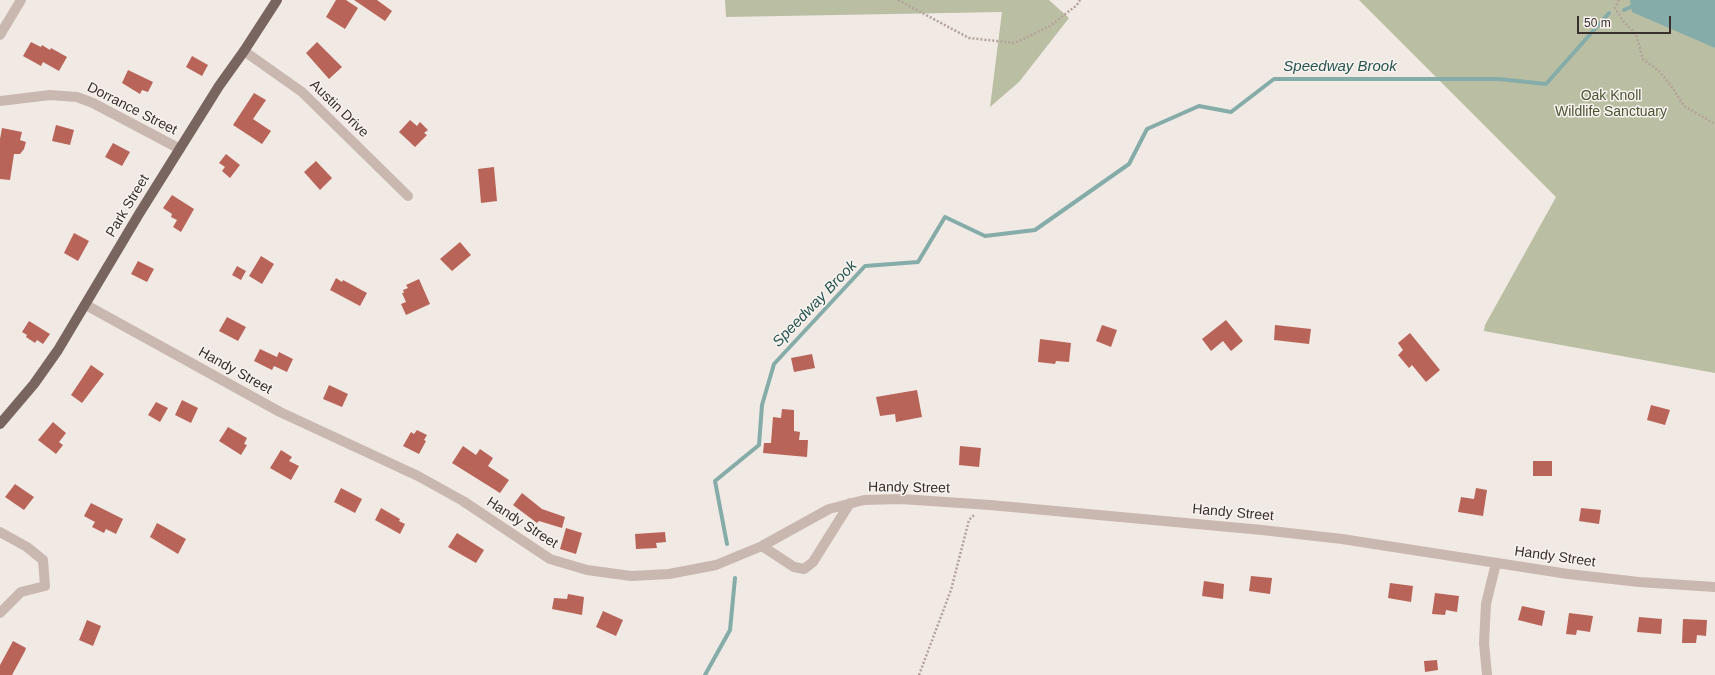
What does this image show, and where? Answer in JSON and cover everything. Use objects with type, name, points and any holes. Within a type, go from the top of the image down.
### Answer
[{"type":"main road","name":"Park Street","points":[[0,424],[34,384],[58,350],[218,86],[244,51],[277,0]]},
{"type":"street","points":[[0,35],[21,0]]},
{"type":"street","name":"Austin Drive","points":[[244,51],[302,92],[408,196]]},
{"type":"street","name":"Dorrance Street","points":[[0,101],[50,95],[77,97],[93,103],[180,149]]},
{"type":"street","name":"Handy Street","points":[[86,305],[280,412],[418,476],[463,501],[550,559],[586,570],[631,576],[669,574],[716,565],[762,546],[829,509],[864,500],[901,499],[990,505],[1262,530],[1342,539],[1496,563],[1639,582],[1715,586]]},
{"type":"street","points":[[762,546],[794,567],[804,569],[813,562],[850,503]]},
{"type":"street","points":[[0,532],[27,547],[43,560],[46,586],[21,592],[0,613]]},
{"type":"street","points":[[1487,675],[1484,643],[1486,604],[1496,563]]},
{"type":"path","points":[[898,0],[969,38],[1016,42],[1050,26],[1077,5],[1080,0]]},
{"type":"path","points":[[1618,0],[1615,8],[1623,21],[1636,34],[1643,59],[1659,71],[1672,87],[1684,106],[1715,124]]},
{"type":"path","points":[[919,675],[952,590],[969,520],[979,510],[990,505]]},
{"type":"green space","points":[[725,0],[1049,0],[1069,18],[1019,82],[990,107],[1002,12],[726,17]]},
{"type":"green space","name":"Oak Knoll Wildlife Sanctuary","points":[[1359,0],[1715,0],[1715,373],[1484,331],[1485,325],[1556,197]]},
{"type":"water","points":[[1630,0],[1715,0],[1715,48],[1632,12]]},
{"type":"building","points":[[336,0],[346,0],[358,8],[345,29],[326,17]]},
{"type":"building","points":[[354,0],[377,0],[392,11],[385,21]]},
{"type":"building","points":[[31,42],[41,47],[42,45],[50,50],[51,48],[67,57],[59,71],[43,62],[41,66],[23,56]]},
{"type":"building","points":[[317,42],[342,67],[329,79],[306,53]]},
{"type":"building","points":[[192,56],[208,65],[202,76],[186,67]]},
{"type":"building","points":[[128,70],[153,82],[148,92],[142,90],[140,94],[122,83]]},
{"type":"building","points":[[254,93],[266,100],[253,119],[271,131],[262,144],[233,125]]},
{"type":"building","points":[[410,120],[417,126],[420,122],[428,130],[424,133],[427,135],[415,147],[399,132]]},
{"type":"building","points":[[56,125],[74,130],[70,145],[52,141]]},
{"type":"building","points":[[2,128],[22,132],[20,140],[26,142],[24,149],[20,154],[14,154],[10,180],[0,179],[0,139]]},
{"type":"building","points":[[113,143],[130,152],[122,166],[105,157]]},
{"type":"building","points":[[226,154],[240,165],[230,178],[222,171],[225,167],[219,163]]},
{"type":"building","points":[[316,161],[332,178],[320,190],[304,172]]},
{"type":"building","points":[[494,167],[497,201],[481,203],[478,169]]},
{"type":"building","points":[[172,195],[194,209],[181,232],[173,227],[177,220],[171,217],[172,214],[163,208]]},
{"type":"building","points":[[74,233],[89,241],[78,261],[64,253]]},
{"type":"building","points":[[460,242],[471,255],[452,271],[440,259]]},
{"type":"building","points":[[261,256],[274,264],[262,284],[249,276]]},
{"type":"building","points":[[138,261],[154,269],[147,282],[131,274]]},
{"type":"building","points":[[237,266],[246,271],[241,280],[232,275]]},
{"type":"building","points":[[336,278],[342,282],[343,280],[367,293],[360,306],[330,290]]},
{"type":"building","points":[[419,279],[430,304],[406,315],[401,304],[406,302],[402,293],[404,293],[403,290],[408,288],[406,285]]},
{"type":"building","points":[[227,317],[246,327],[238,341],[219,331]]},
{"type":"building","points":[[1226,320],[1243,341],[1231,351],[1223,341],[1211,351],[1202,339]]},
{"type":"building","points":[[29,321],[50,334],[43,344],[37,340],[35,343],[26,337],[27,335],[22,332]]},
{"type":"building","points":[[1102,325],[1117,330],[1111,347],[1096,341]]},
{"type":"building","points":[[1275,325],[1311,329],[1309,344],[1274,340]]},
{"type":"building","points":[[1410,333],[1440,370],[1426,382],[1412,365],[1409,368],[1398,355],[1403,350],[1398,343]]},
{"type":"building","points":[[1040,339],[1071,343],[1069,362],[1056,361],[1055,364],[1038,362]]},
{"type":"building","points":[[260,349],[277,357],[279,352],[293,359],[287,372],[274,366],[272,370],[254,361]]},
{"type":"building","points":[[812,354],[815,368],[794,372],[791,358]]},
{"type":"building","points":[[91,365],[104,374],[82,403],[71,395]]},
{"type":"building","points":[[329,385],[348,394],[342,407],[323,399]]},
{"type":"building","points":[[917,390],[922,417],[896,422],[895,414],[880,416],[876,397]]},
{"type":"building","points":[[182,400],[198,408],[191,423],[175,415]]},
{"type":"building","points":[[156,402],[168,408],[160,422],[148,415]]},
{"type":"building","points":[[1651,405],[1670,410],[1665,425],[1647,420]]},
{"type":"building","points":[[782,409],[794,410],[794,431],[800,432],[799,440],[808,440],[807,457],[763,453],[764,443],[771,443],[773,417],[781,418]]},
{"type":"building","points":[[53,422],[66,433],[59,442],[63,445],[56,454],[38,440]]},
{"type":"building","points":[[228,427],[247,438],[244,444],[247,445],[241,455],[219,441]]},
{"type":"building","points":[[417,430],[427,435],[424,440],[426,441],[419,454],[403,446],[411,432],[414,434]]},
{"type":"building","points":[[463,446],[476,455],[480,449],[493,458],[488,466],[509,480],[500,493],[452,463]]},
{"type":"building","points":[[960,446],[981,448],[979,467],[959,465]]},
{"type":"building","points":[[281,450],[292,457],[289,461],[299,466],[291,480],[270,468]]},
{"type":"building","points":[[1533,461],[1552,461],[1552,476],[1533,476]]},
{"type":"building","points":[[15,484],[34,497],[24,510],[5,497]]},
{"type":"building","points":[[341,488],[362,499],[355,513],[334,502]]},
{"type":"building","points":[[1476,488],[1487,490],[1483,516],[1458,512],[1461,497],[1474,499]]},
{"type":"building","points":[[522,493],[542,509],[565,517],[562,528],[539,521],[537,523],[513,505]]},
{"type":"building","points":[[91,503],[123,519],[116,534],[106,529],[104,533],[92,527],[95,522],[84,516]]},
{"type":"building","points":[[381,508],[400,519],[399,521],[405,524],[400,534],[375,520]]},
{"type":"building","points":[[1581,508],[1601,510],[1599,524],[1579,521]]},
{"type":"building","points":[[157,523],[186,539],[178,554],[150,537]]},
{"type":"building","points":[[566,528],[582,533],[576,554],[560,549]]},
{"type":"building","points":[[665,532],[666,542],[656,543],[657,548],[636,549],[635,534]]},
{"type":"building","points":[[457,533],[484,550],[476,563],[448,547]]},
{"type":"building","points":[[1251,576],[1272,578],[1270,594],[1249,591]]},
{"type":"building","points":[[1204,581],[1224,584],[1223,599],[1202,596]]},
{"type":"building","points":[[1390,583],[1413,586],[1411,602],[1388,598]]},
{"type":"building","points":[[1435,593],[1459,596],[1457,612],[1446,610],[1445,615],[1432,614]]},
{"type":"building","points":[[568,594],[584,597],[582,615],[552,609],[554,598],[567,599]]},
{"type":"building","points":[[1522,606],[1545,611],[1542,626],[1518,620]]},
{"type":"building","points":[[603,611],[623,620],[616,636],[596,627]]},
{"type":"building","points":[[1569,613],[1593,616],[1590,632],[1577,630],[1576,635],[1566,634]]},
{"type":"building","points":[[1639,617],[1662,619],[1661,634],[1637,632]]},
{"type":"building","points":[[1683,619],[1707,620],[1706,636],[1697,635],[1696,643],[1682,643]]},
{"type":"building","points":[[87,620],[101,626],[93,646],[79,640]]},
{"type":"building","points":[[13,641],[26,648],[25,651],[12,675],[0,675],[0,665]]},
{"type":"building","points":[[1437,660],[1438,670],[1425,672],[1424,661]]},
{"type":"waterway","name":"Speedway Brook","points":[[1624,10],[1631,7]]},
{"type":"waterway","name":"Speedway Brook","points":[[727,544],[715,481],[759,445],[762,405],[774,364],[865,266],[918,262],[945,217],[985,236],[1035,230],[1129,164],[1147,129],[1199,106],[1231,112],[1274,79],[1499,79],[1546,84],[1609,13]]},
{"type":"waterway","name":"Speedway Brook","points":[[705,675],[730,630],[735,578]]}]
